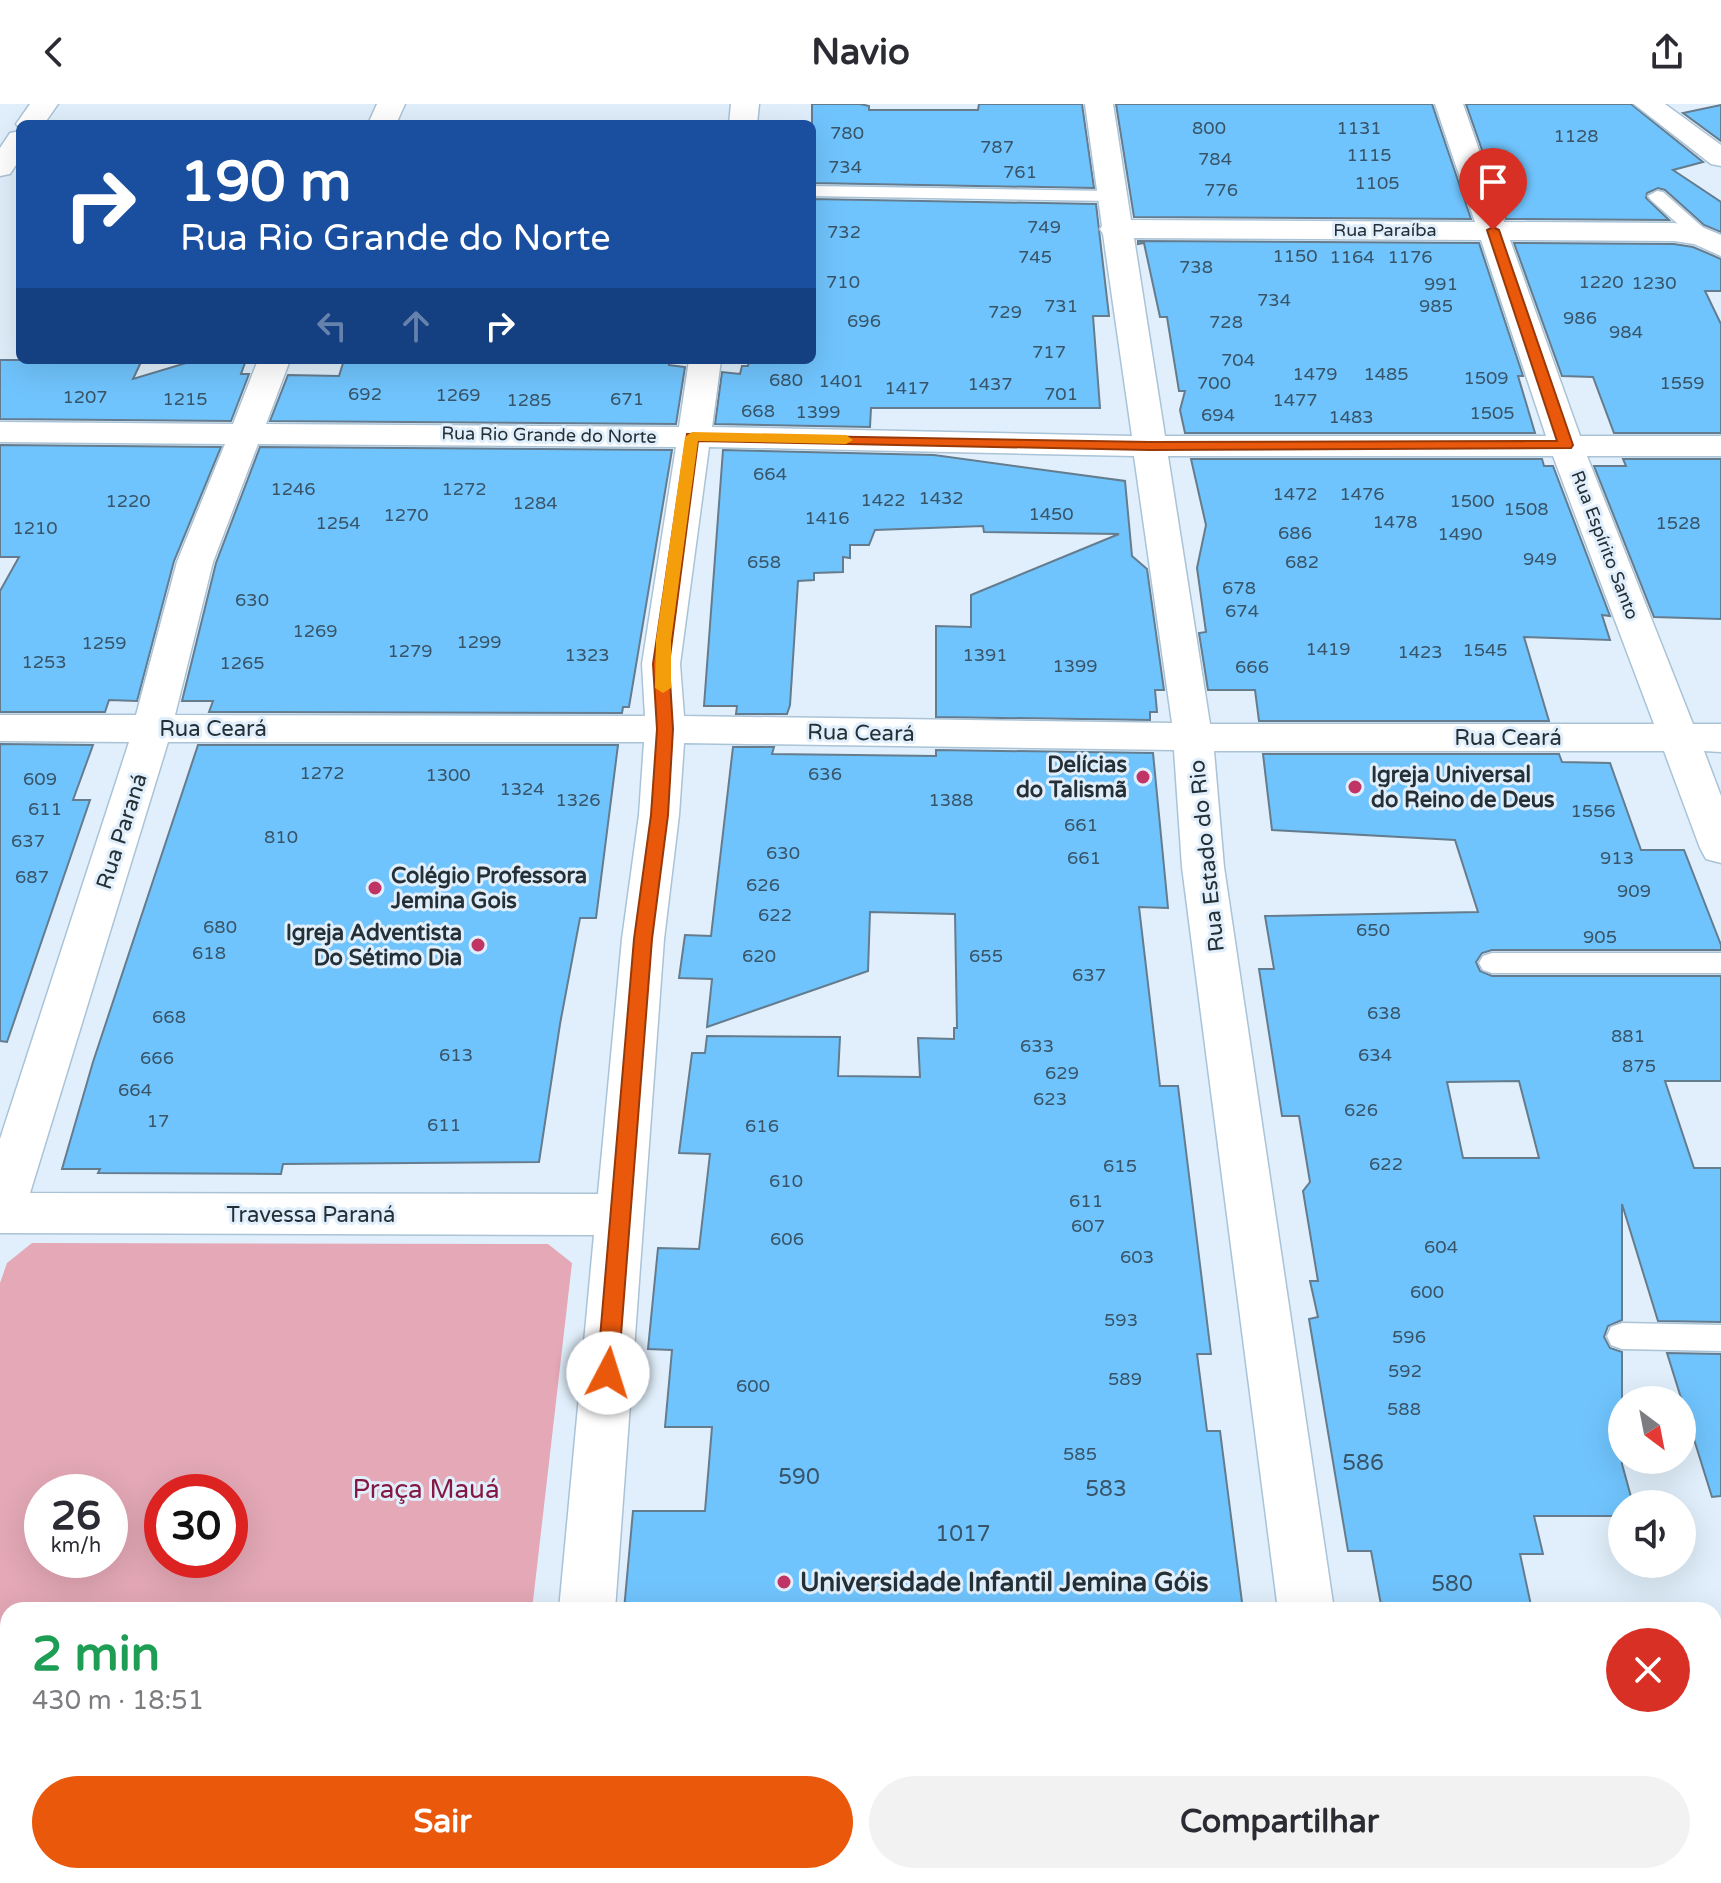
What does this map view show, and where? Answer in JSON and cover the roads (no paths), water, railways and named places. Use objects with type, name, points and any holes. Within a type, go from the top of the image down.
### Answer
[{"type":"street","name":"Rua Estado do Rio","points":[[1099,104],[1112,212],[1193,737],[1203,867],[1305,1602]]},
{"type":"street","name":"Rua Espírito Santo","points":[[1449,104],[1566,445],[1721,848]]},
{"type":"street","points":[[1648,104],[1721,158]]},
{"type":"street","points":[[0,168],[16,145]]},
{"type":"street","name":"Rua Paraíba","points":[[1112,212],[1493,230],[1674,232],[1712,241]]},
{"type":"street","name":"Rua Paraná","points":[[0,1213],[151,728],[195,562],[272,364]]},
{"type":"street","points":[[588,1602],[643,939],[659,815],[665,729],[661,664],[704,364]]},
{"type":"street","name":"Rua Rio Grande do Norte","points":[[0,432],[244,431],[1149,446],[1721,446]]},
{"type":"street","name":"Rua Ceará","points":[[0,728],[665,729],[1193,737],[1721,738]]},
{"type":"street","name":"Travessa Paraná","points":[[0,1213],[622,1215]]},
{"type":"lane","name":"Rua Paraíba","points":[[816,191],[1112,212]]},
{"type":"lane","points":[[1657,196],[1712,241]]},
{"type":"lane","points":[[1492,963],[1721,963]]},
{"type":"lane","points":[[1622,1336],[1721,1338]]},
{"type":"place","name":"Delícias do Talismã","points":[[1143,777]]},
{"type":"place","name":"Igreja Universal do Reino de Deus","points":[[1355,787]]},
{"type":"place","name":"Colégio Professora Jemina Gois","points":[[375,888]]},
{"type":"place","name":"Igreja Adventista Do Sétimo Dia","points":[[478,945]]},
{"type":"place","name":"Universidade Infantil Jemina Góis","points":[[784,1582]]},
{"type":"park label","name":"Praça Mauá","points":[[426,1489]]}]
